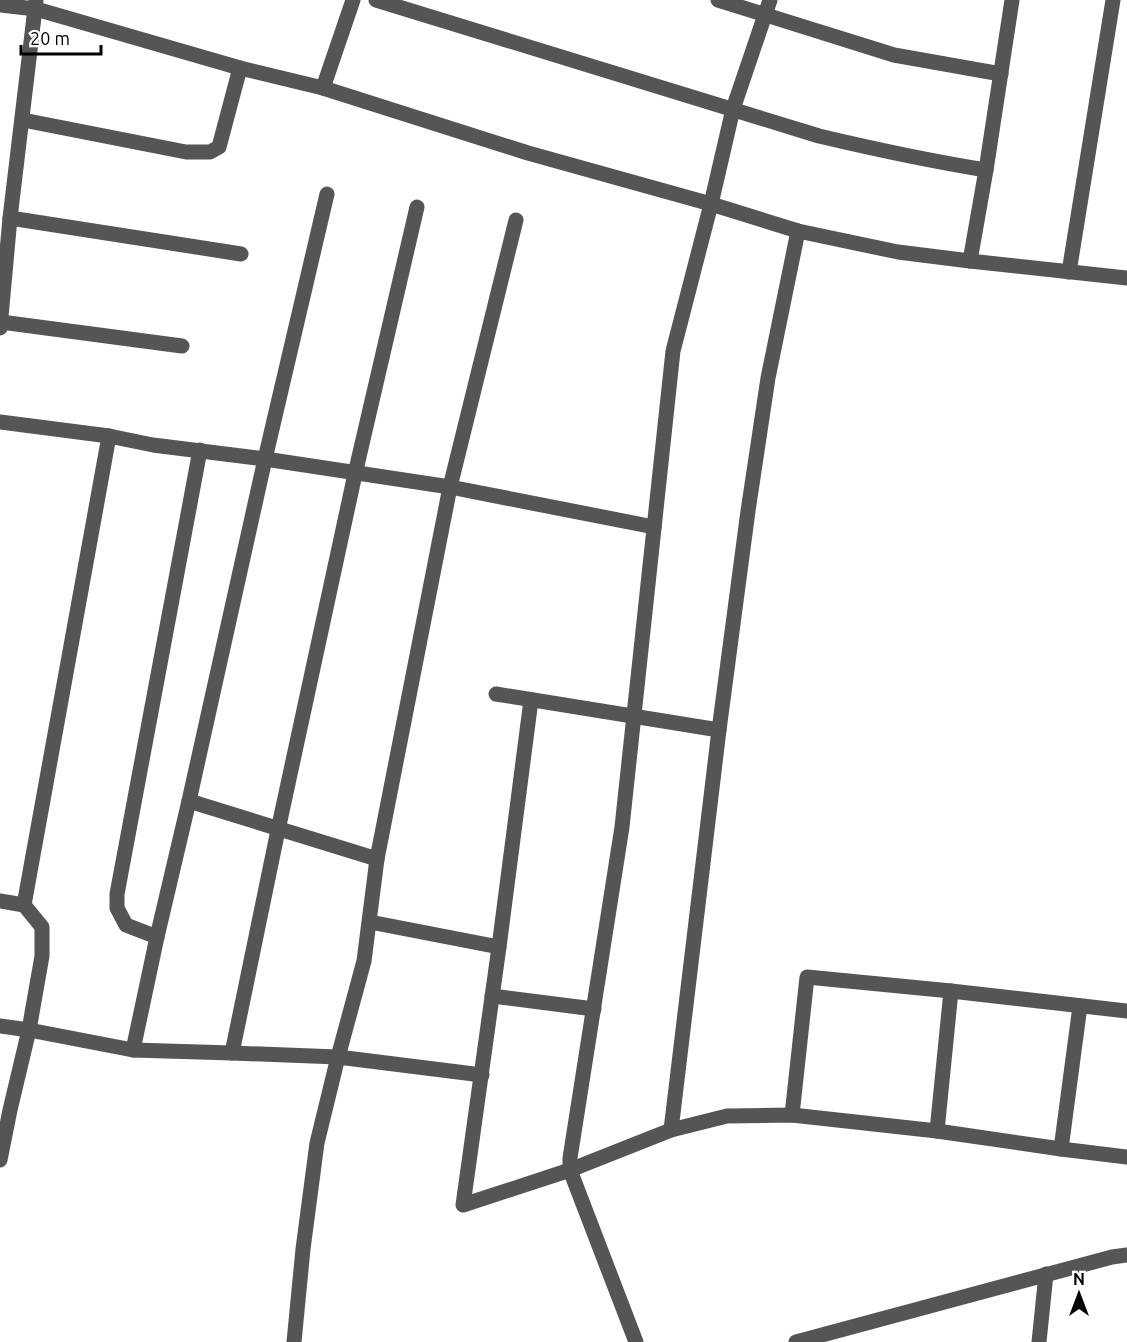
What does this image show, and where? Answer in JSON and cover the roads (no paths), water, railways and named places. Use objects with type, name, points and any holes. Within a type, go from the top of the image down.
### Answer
[{"type":"street","points":[[323,88],[353,0]]},
{"type":"street","points":[[376,0],[819,136],[937,162],[986,170]]},
{"type":"street","points":[[718,0],[768,7],[894,54],[1001,74]]},
{"type":"street","points":[[970,261],[1012,0]]},
{"type":"street","points":[[1069,272],[1113,0]]},
{"type":"street","points":[[0,5],[36,4],[240,68],[323,88],[528,153],[798,231],[898,252],[1127,278]]},
{"type":"street","points":[[0,328],[10,218],[36,4]]},
{"type":"street","points":[[636,1342],[570,1170],[570,1158],[622,827],[673,351],[733,109],[768,7]]},
{"type":"street","points":[[22,120],[186,152],[210,152],[219,147],[240,68]]},
{"type":"street","points":[[133,1050],[265,459],[327,194]]},
{"type":"street","points":[[232,1053],[355,474],[417,207]]},
{"type":"street","points":[[10,218],[241,254]]},
{"type":"street","points":[[294,1342],[317,1143],[364,961],[377,859],[450,487],[516,220]]},
{"type":"street","points":[[671,1130],[748,511],[768,378],[798,231]]},
{"type":"street","points":[[1,322],[182,346]]},
{"type":"street","points":[[0,422],[450,487],[654,527]]},
{"type":"street","points":[[24,905],[109,436]]},
{"type":"street","points":[[157,937],[126,925],[117,908],[117,894],[200,450]]},
{"type":"street","points":[[496,694],[719,730]]},
{"type":"street","points":[[531,700],[463,1205],[570,1170],[671,1130],[727,1116],[792,1115],[937,1131],[1127,1157]]},
{"type":"street","points":[[189,801],[377,859]]},
{"type":"street","points":[[0,901],[24,905],[42,927],[42,956],[29,1030],[0,1160]]},
{"type":"street","points":[[370,922],[499,947]]},
{"type":"street","points":[[792,1115],[807,977],[1127,1011]]},
{"type":"street","points":[[937,1131],[951,991]]},
{"type":"street","points":[[492,996],[594,1009]]},
{"type":"street","points":[[1061,1149],[1080,1006]]},
{"type":"street","points":[[0,1026],[133,1050],[338,1057],[482,1075]]},
{"type":"street","points":[[796,1342],[847,1335],[1046,1274],[1127,1255]]},
{"type":"street","points":[[1039,1342],[1046,1274]]}]
